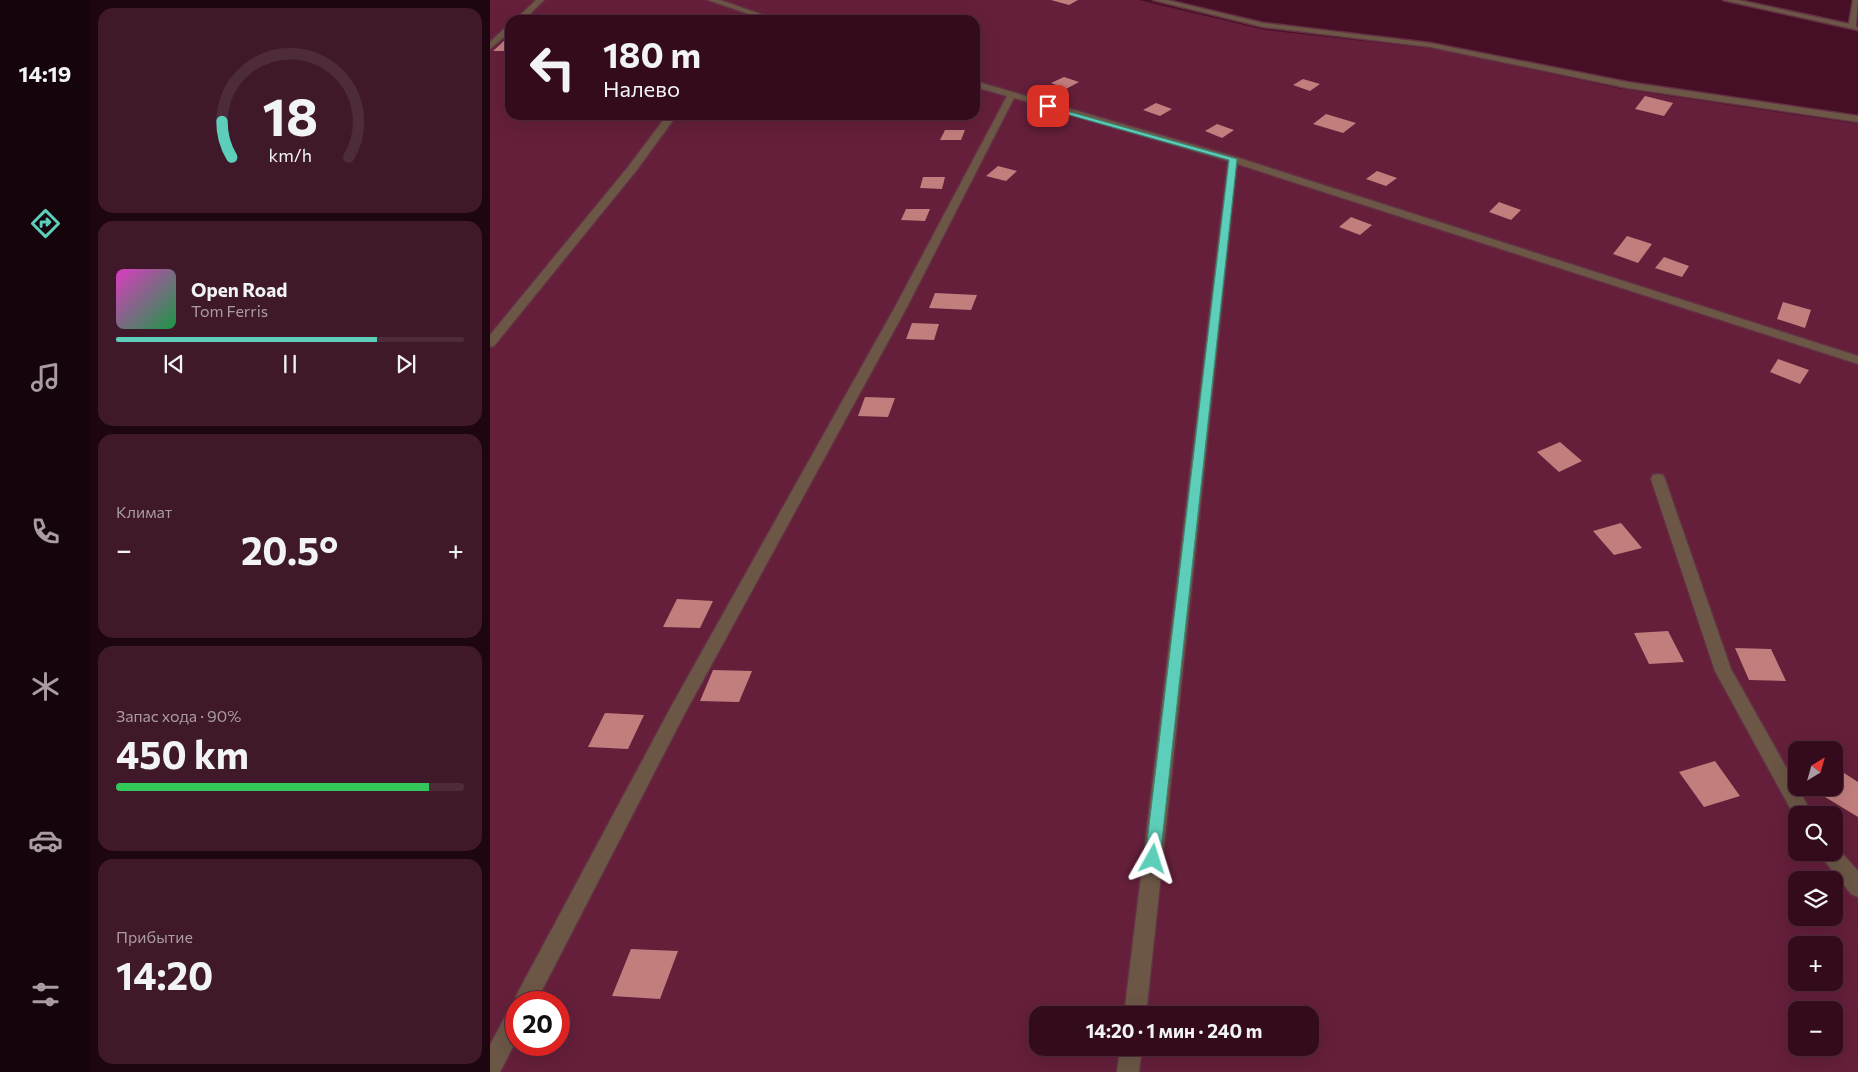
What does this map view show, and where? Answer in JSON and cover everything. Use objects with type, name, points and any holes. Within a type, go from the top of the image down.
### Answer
[{"type":"street","points":[[524,15],[540,0]]},
{"type":"street","points":[[712,0],[758,15]]},
{"type":"street","points":[[1157,0],[1263,25],[1430,45],[1627,85],[1858,119]]},
{"type":"street","points":[[1727,0],[1855,28],[1857,0]]},
{"type":"street","points":[[490,47],[505,33]]},
{"type":"street","points":[[980,86],[1233,159],[1689,304],[1858,360]]},
{"type":"street","points":[[531,991],[678,710],[901,307],[1011,96]]},
{"type":"street","points":[[490,343],[632,168],[668,120]]},
{"type":"street","points":[[1136,1006],[1233,159]]},
{"type":"street","points":[[1658,479],[1723,671],[1799,806]]},
{"type":"street","points":[[1837,861],[1858,887]]},
{"type":"street","points":[[490,1068],[505,1040]]},
{"type":"street","points":[[1128,1072],[1130,1056]]},
{"type":"shaded area","points":[[490,0],[1139,0],[1265,30],[1435,49],[1622,89],[1858,124],[1858,1072],[490,1072]]},
{"type":"building","points":[[1051,0],[1078,0],[1069,5]]},
{"type":"building","points":[[505,40],[505,51],[493,51]]},
{"type":"building","points":[[1064,77],[1079,82],[1066,89],[1051,83]]},
{"type":"building","points":[[1303,79],[1320,84],[1310,91],[1293,85]]},
{"type":"building","points":[[1645,96],[1673,103],[1664,116],[1635,109]]},
{"type":"building","points":[[1156,103],[1172,109],[1160,116],[1143,110]]},
{"type":"building","points":[[1326,114],[1356,123],[1343,133],[1313,124]]},
{"type":"building","points":[[1217,124],[1234,130],[1222,138],[1205,131]]},
{"type":"building","points":[[945,130],[965,130],[961,140],[940,140]]},
{"type":"building","points":[[998,166],[1017,171],[1006,181],[986,176]]},
{"type":"building","points":[[1377,171],[1397,178],[1386,186],[1366,179]]},
{"type":"building","points":[[923,177],[945,177],[942,189],[920,188]]},
{"type":"building","points":[[1499,202],[1521,210],[1511,220],[1489,212]]},
{"type":"building","points":[[906,209],[930,209],[925,221],[901,220]]},
{"type":"building","points":[[1351,217],[1372,225],[1360,235],[1339,227]]},
{"type":"building","points":[[1627,236],[1652,244],[1638,263],[1613,254]]},
{"type":"building","points":[[1664,257],[1689,266],[1682,277],[1655,268]]},
{"type":"building","points":[[935,293],[977,295],[971,310],[929,308]]},
{"type":"building","points":[[1783,302],[1811,310],[1805,328],[1777,319]]},
{"type":"building","points":[[912,323],[939,324],[934,340],[906,339]]},
{"type":"building","points":[[1778,359],[1809,370],[1800,384],[1770,372]]},
{"type":"building","points":[[865,397],[895,398],[888,417],[858,416]]},
{"type":"building","points":[[1560,442],[1582,461],[1559,472],[1537,452]]},
{"type":"building","points":[[1621,523],[1642,548],[1614,555],[1593,531]]},
{"type":"building","points":[[677,599],[713,601],[700,628],[663,627]]},
{"type":"building","points":[[1668,631],[1684,662],[1649,664],[1634,633]]},
{"type":"building","points":[[1735,648],[1771,649],[1786,681],[1749,680]]},
{"type":"building","points":[[713,670],[752,671],[739,702],[700,701]]},
{"type":"building","points":[[605,713],[644,715],[628,749],[588,747]]},
{"type":"building","points":[[1715,761],[1740,796],[1704,807],[1679,772]]},
{"type":"building","points":[[1843,772],[1858,782],[1858,817],[1843,808],[1843,806],[1825,797],[1843,796]]},
{"type":"building","points":[[631,949],[678,951],[660,999],[612,996]]},
{"type":"route","points":[[1048,106],[1233,159],[1153,859]]}]
